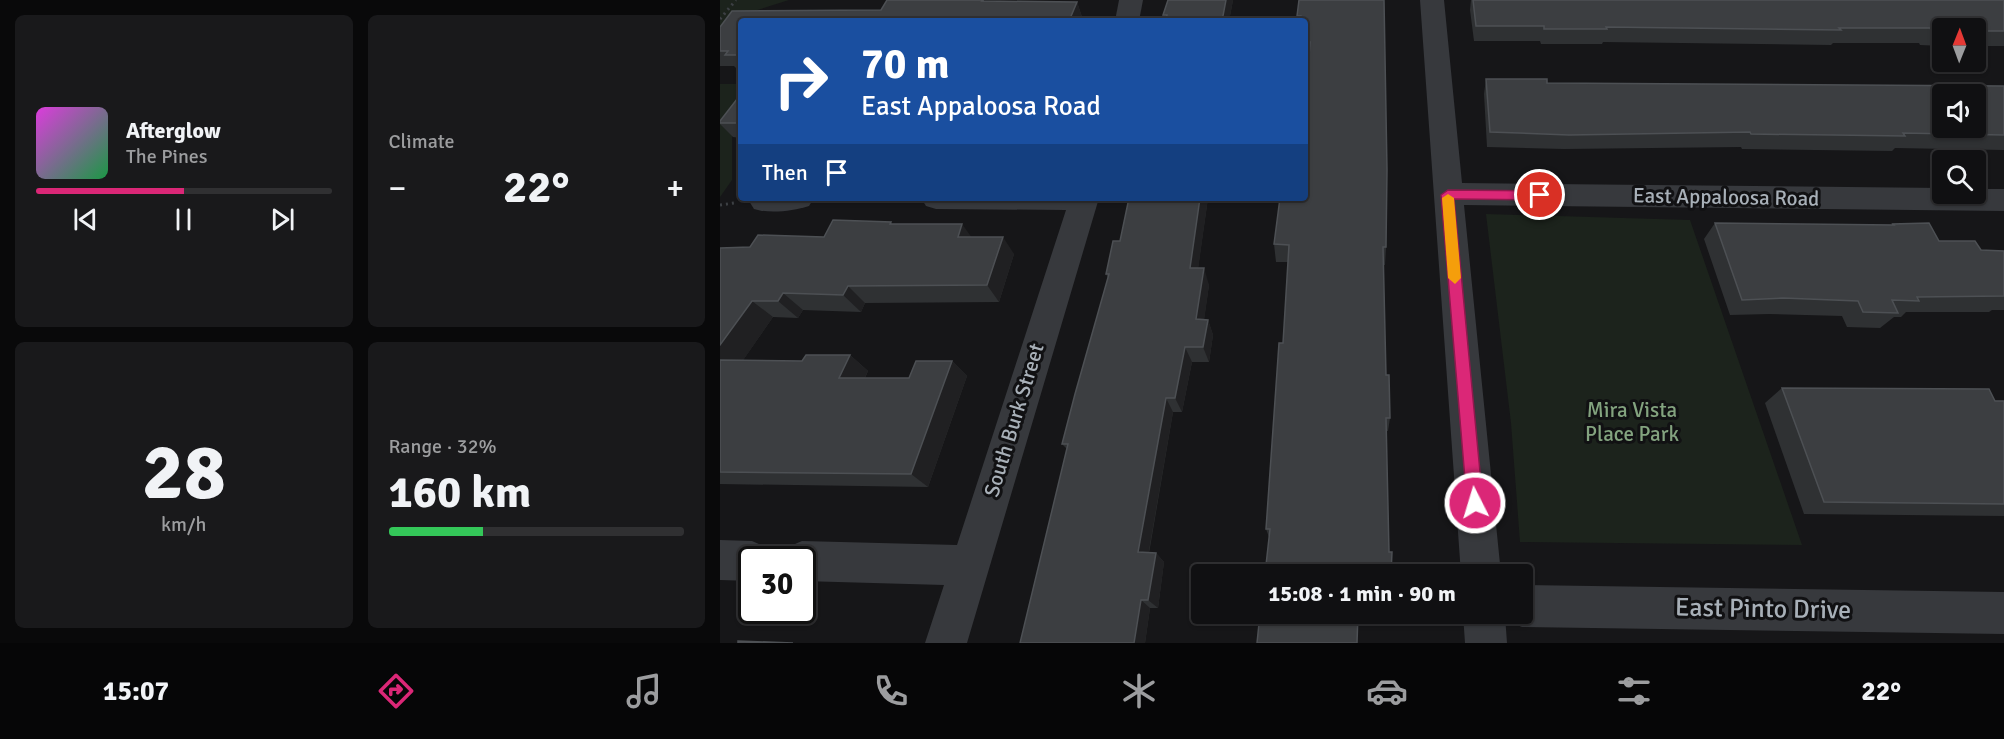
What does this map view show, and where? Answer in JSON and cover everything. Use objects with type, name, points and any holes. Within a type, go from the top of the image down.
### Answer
[{"type":"street","points":[[1128,18],[1131,0]]},
{"type":"street","points":[[1432,0],[1480,564]]},
{"type":"street","name":"East Appaloosa Road","points":[[1448,195],[2004,200]]},
{"type":"street","name":"South Burk Street","points":[[946,643],[1083,201]]},
{"type":"street","points":[[720,560],[738,561]]},
{"type":"street","points":[[816,561],[969,565]]},
{"type":"street","name":"East Pinto Drive","points":[[1533,606],[2004,613]]},
{"type":"street","points":[[1485,624],[1486,643]]},
{"type":"path","points":[[720,19],[736,0]]},
{"type":"green space","points":[[720,0],[789,0],[738,18],[738,23],[720,46]]},
{"type":"green space","points":[[720,84],[738,84],[738,123],[732,131],[732,180],[720,197]]},
{"type":"green space","name":"Mira Vista Place Park","points":[[1486,214],[1690,220],[1802,545],[1520,542],[1511,423]]},
{"type":"building","points":[[887,0],[1077,2],[1070,18],[738,18],[738,55],[725,55],[728,51],[720,51],[720,27],[732,11],[881,10]]},
{"type":"building","points":[[1168,0],[1226,0],[1223,18],[1166,18],[1167,15],[1163,15]]},
{"type":"building","points":[[1299,0],[1384,0],[1387,170],[1386,247],[1383,247],[1386,375],[1389,375],[1390,418],[1386,418],[1389,552],[1392,552],[1391,564],[1266,564],[1270,529],[1266,529],[1279,343],[1283,343],[1289,245],[1274,244],[1280,201],[1308,201],[1310,42],[1308,42],[1308,18],[1301,18],[1297,16]]},
{"type":"building","points":[[1473,0],[2004,0],[2004,31],[1986,31],[1986,18],[1932,18],[1932,30],[1930,28],[1839,28],[1841,30],[1606,27],[1607,29],[1544,29],[1544,26],[1476,26]]},
{"type":"building","points":[[1486,79],[1547,79],[1547,83],[1932,86],[1932,134],[1903,133],[1905,136],[1751,134],[1750,132],[1569,135],[1490,132]]},
{"type":"building","points":[[1986,86],[2004,86],[2004,135],[1986,135]]},
{"type":"building","points":[[738,98],[738,123],[720,123]]},
{"type":"building","points":[[1128,201],[1200,201],[1190,268],[1204,268],[1196,319],[1208,320],[1203,347],[1185,347],[1175,398],[1166,398],[1138,552],[1156,553],[1148,600],[1141,600],[1134,643],[1020,643],[1068,444],[1062,444],[1109,274],[1106,274],[1113,241],[1120,241]]},
{"type":"building","points":[[833,220],[891,222],[890,224],[962,224],[958,237],[1003,237],[987,285],[848,286],[843,295],[783,293],[778,301],[752,301],[720,345],[720,248],[750,247],[758,235],[824,237]]},
{"type":"building","points":[[1715,223],[1894,225],[1929,223],[1939,241],[1975,241],[1981,250],[2004,251],[2004,296],[1917,297],[1919,301],[1892,300],[1898,313],[1863,312],[1858,301],[1783,298],[1742,300]]},
{"type":"building","points":[[806,355],[850,355],[839,378],[909,378],[916,361],[952,361],[911,474],[720,472],[720,360],[802,361]]},
{"type":"building","points":[[1782,388],[1989,389],[1995,401],[2004,401],[2004,504],[1824,502]]},
{"type":"building","points":[[1259,624],[1358,624],[1357,643],[1257,643]]},
{"type":"building","points":[[738,641],[793,643],[738,643]]},
{"type":"slow traffic","points":[[1448,198],[1455,278]]},
{"type":"route","points":[[1475,503],[1448,195],[1540,195]]}]
